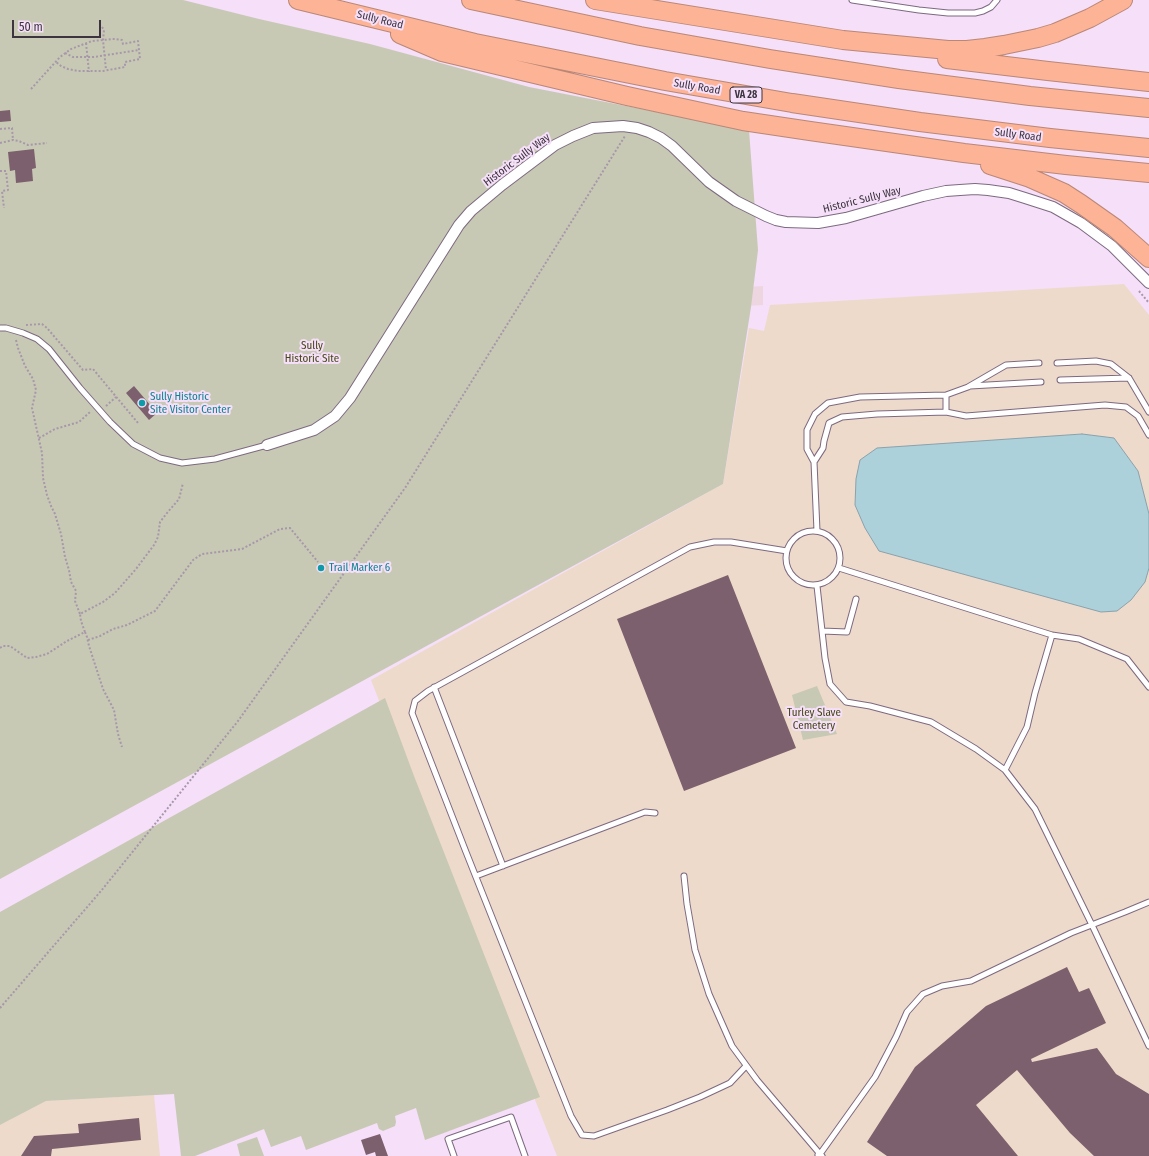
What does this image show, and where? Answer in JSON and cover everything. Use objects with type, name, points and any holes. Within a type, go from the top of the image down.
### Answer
[{"type":"highway","name":"Sully Road","points":[[298,0],[418,30],[664,82],[920,122],[1050,138],[1149,148]]},
{"type":"highway","points":[[471,0],[632,34],[785,61],[899,79],[1030,96],[1149,108]]},
{"type":"highway","points":[[595,0],[843,40],[892,51],[1056,72],[1149,82]]},
{"type":"highway","points":[[843,40],[948,50],[967,50],[998,46],[1055,33],[1090,18],[1123,0]]},
{"type":"highway","points":[[347,12],[442,52],[627,96],[743,121],[1013,159],[1149,174]]},
{"type":"highway","points":[[916,146],[952,158],[995,166],[1046,184],[1064,193],[1099,216],[1132,242],[1149,258]]},
{"type":"street","name":"Historic Sully Way","points":[[267,445],[314,430],[335,416],[350,398],[459,225],[471,211],[502,184],[555,145],[593,128],[623,126],[649,132],[672,146],[709,182],[722,192],[750,209],[776,220],[786,222],[818,223],[832,221],[946,191],[975,189],[1009,193],[1053,207],[1081,223],[1112,246],[1149,282]]},
{"type":"lane","points":[[852,0],[948,13],[983,11],[991,7],[997,0]]},
{"type":"lane","points":[[0,328],[6,328],[23,333],[50,349],[80,388],[110,422],[133,444],[160,458],[182,463],[215,460],[267,445]]},
{"type":"lane","points":[[1057,363],[1096,361],[1111,364],[1129,378],[1149,412]]},
{"type":"lane","points":[[817,531],[814,462],[807,449],[808,430],[815,414],[828,403],[860,397],[946,395],[968,386],[1006,365],[1039,363]]},
{"type":"lane","points":[[1060,380],[1129,378]]},
{"type":"lane","points":[[968,386],[1041,382]]},
{"type":"lane","points":[[946,395],[946,412]]},
{"type":"lane","points":[[814,462],[823,448],[829,423],[842,417],[877,414],[946,412],[966,416],[1105,406],[1126,407],[1138,416],[1149,435]]},
{"type":"lane","points":[[809,531],[817,531],[831,538],[836,544],[840,552],[841,560],[839,568],[830,580],[817,586],[808,586],[800,582],[788,569],[786,560],[787,551],[795,538],[809,531]]},
{"type":"lane","points":[[746,1066],[730,1082],[667,1110],[594,1136],[582,1135],[571,1116],[412,713],[415,701],[434,687],[690,547],[714,542],[731,542],[787,551]]},
{"type":"lane","points":[[839,568],[1052,635],[1080,639],[1126,659],[1149,686]]},
{"type":"lane","points":[[817,586],[830,684],[846,702],[870,706],[931,722],[976,749],[1005,770],[1035,809],[1149,1046]]},
{"type":"lane","points":[[822,631],[847,632],[856,599]]},
{"type":"lane","points":[[1005,770],[1027,726],[1052,635]]},
{"type":"lane","points":[[434,687],[503,866]]},
{"type":"lane","points":[[476,876],[645,812],[655,813]]},
{"type":"lane","points":[[684,876],[695,950],[709,994],[732,1046],[746,1066],[820,1155],[875,1077],[907,1012],[924,994],[942,986],[971,981],[1070,933],[1149,902]]},
{"type":"lane","points":[[454,1156],[448,1139],[511,1117],[525,1156]]},
{"type":"path","points":[[102,27],[104,30],[103,40],[106,70]]},
{"type":"path","points":[[31,89],[56,62],[65,53],[71,49],[86,43],[103,40],[122,40],[122,44],[138,41],[140,59],[125,62],[125,67],[89,72],[68,69],[56,62]]},
{"type":"path","points":[[86,43],[89,72]]},
{"type":"path","points":[[65,53],[73,58],[104,56],[139,50]]},
{"type":"path","points":[[0,1008],[101,891],[238,721],[401,494],[631,127]]},
{"type":"path","points":[[0,129],[12,128],[13,140]]},
{"type":"path","points":[[0,143],[13,140],[28,145],[47,143]]},
{"type":"path","points":[[0,171],[6,171],[8,190],[2,190],[4,208]]},
{"type":"path","points":[[1139,291],[1149,303]]},
{"type":"path","points":[[6,328],[18,325],[42,324],[54,335],[83,370],[92,369],[138,424]]},
{"type":"path","points":[[14,330],[18,348],[25,366],[33,379],[36,390],[32,408],[42,453],[43,478],[47,495],[61,534],[71,582],[76,591],[75,601],[103,688],[114,710],[122,747]]},
{"type":"path","points":[[39,438],[56,429],[79,422],[85,417]]},
{"type":"path","points":[[80,614],[103,602],[115,593],[136,569],[154,545],[158,537],[160,522],[179,499],[183,483]]},
{"type":"path","points":[[88,640],[127,625],[155,611],[193,560],[202,554],[242,549],[280,529],[290,528],[318,562]]},
{"type":"path","points":[[0,648],[3,646],[10,646],[27,658],[36,657],[47,654],[67,641],[85,632]]},
{"type":"shaded area","points":[[1124,284],[1149,315],[1149,1156],[557,1156],[371,680],[723,484],[749,328],[764,331],[770,305]]},
{"type":"shaded area","points":[[763,286],[763,305],[696,309],[695,290]]},
{"type":"shaded area","points":[[1082,434],[1114,438],[1138,471],[1149,514],[1149,568],[1145,582],[1131,600],[1117,611],[1101,612],[879,551],[865,528],[855,505],[856,479],[860,460],[877,448]]},
{"type":"shaded area","points":[[154,1095],[160,1156],[0,1156],[0,1125],[46,1101]]},
{"type":"green space","name":"Sully Historic Site","points":[[0,0],[183,0],[370,44],[529,87],[749,130],[758,250],[751,307],[723,484],[0,879]]},
{"type":"green space","name":"Turley Slave Cemetery","points":[[817,686],[837,734],[803,740],[792,695]]},
{"type":"green space","points":[[385,698],[414,776],[540,1097],[425,1140],[416,1108],[395,1116],[395,1126],[383,1131],[379,1129],[377,1123],[306,1150],[301,1136],[271,1147],[264,1129],[195,1156],[181,1156],[174,1094],[46,1101],[0,1125],[0,912]]},
{"type":"green space","points":[[257,1137],[264,1156],[240,1156],[237,1144]]},
{"type":"building","points":[[10,110],[11,121],[0,122],[0,111]]},
{"type":"building","points":[[34,149],[36,168],[32,169],[33,181],[16,183],[15,170],[10,171],[8,152]]},
{"type":"building","name":"Sully Historic Site Visitor Center","points":[[134,386],[157,413],[149,420],[126,393]]},
{"type":"building","points":[[728,575],[796,748],[684,791],[617,619]]},
{"type":"building","points":[[1067,967],[1079,992],[1089,988],[1106,1023],[1031,1059],[1032,1062],[1097,1048],[1116,1074],[1149,1094],[1149,1156],[1094,1156],[1070,1133],[1017,1070],[976,1105],[1018,1156],[887,1156],[867,1142],[915,1067],[986,1006]]},
{"type":"building","points":[[139,1118],[141,1140],[52,1149],[51,1156],[21,1156],[34,1136],[79,1133],[78,1124]]},
{"type":"building","points":[[380,1134],[388,1156],[376,1156],[375,1152],[366,1155],[361,1140]]},
{"type":"place","name":"Sully Historic Site Visitor Center","points":[[142,403]]},
{"type":"place","name":"Trail Marker 6","points":[[321,568]]}]
